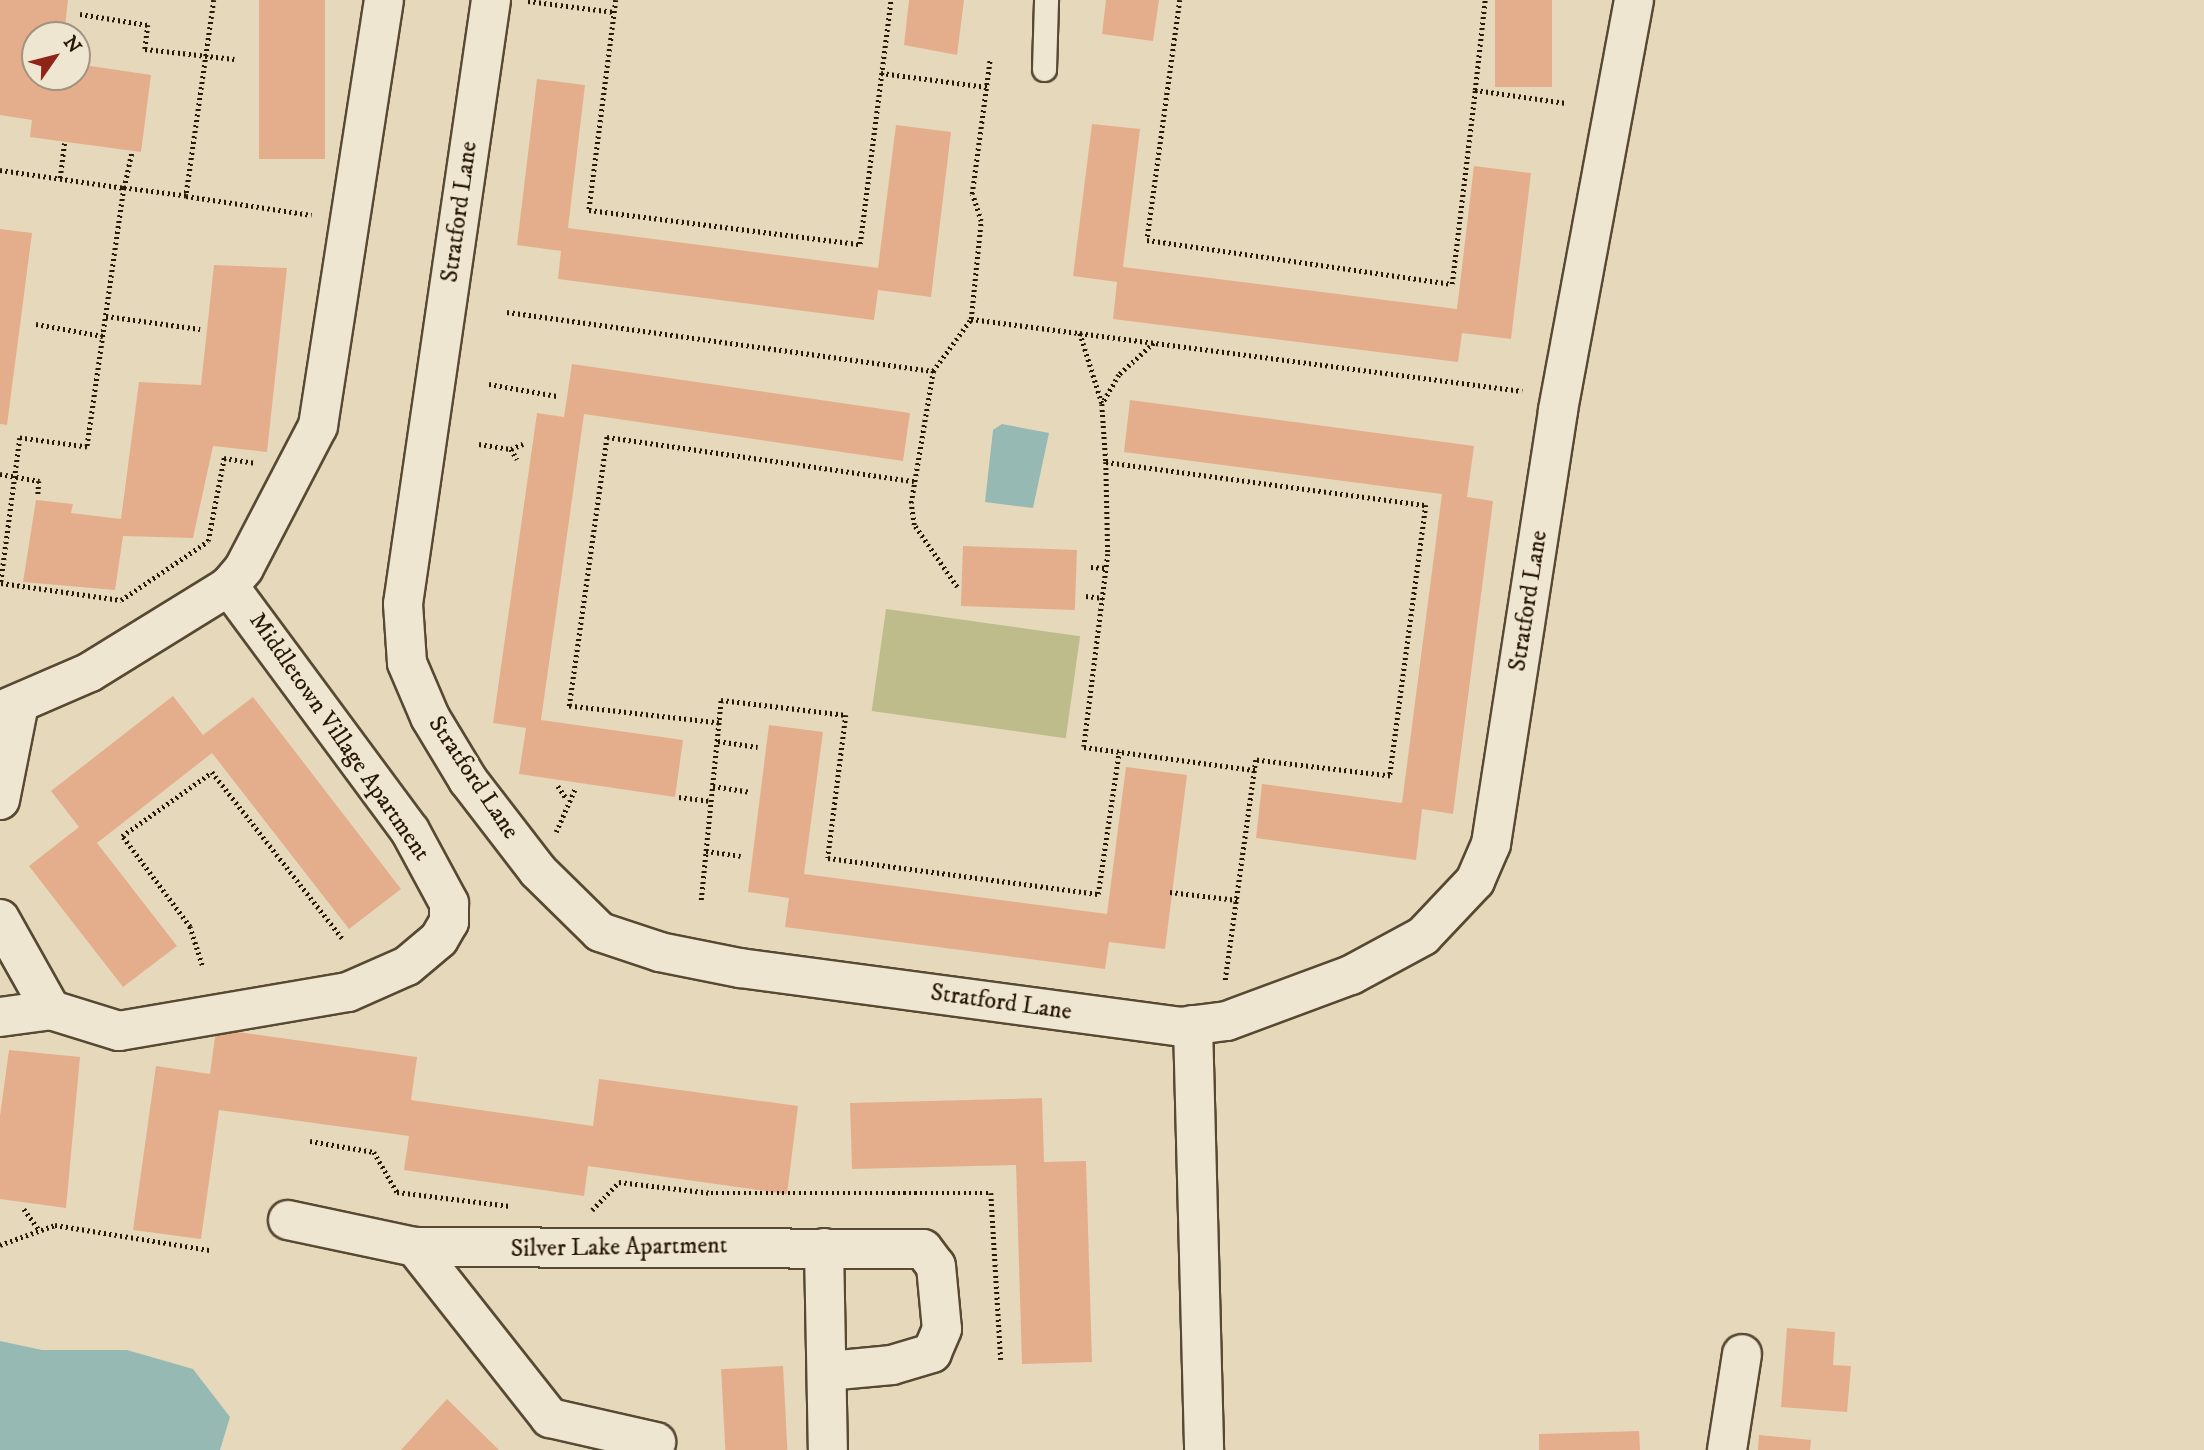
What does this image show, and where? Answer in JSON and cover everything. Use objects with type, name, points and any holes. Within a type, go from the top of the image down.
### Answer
[{"type":"street","points":[[0,800],[10,708],[90,673],[229,586],[318,426],[384,0]]},
{"type":"street","name":"Stratford Lane","points":[[491,0],[403,604],[407,663],[430,717],[468,780],[538,871],[600,932],[660,952],[1193,1025],[1227,1021],[1351,975],[1423,936],[1481,869],[1491,844],[1558,410],[1634,0]]},
{"type":"street","name":"Middletown Village Apartment","points":[[0,1017],[51,1010],[119,1031],[348,992],[407,966],[449,922],[449,903],[410,831],[229,586]]},
{"type":"street","points":[[0,919],[51,1010]]},
{"type":"street","points":[[1193,1025],[1204,1450]]},
{"type":"street","name":"Silver Lake Apartment","points":[[288,1220],[415,1247],[923,1249],[936,1266],[942,1329],[932,1353],[892,1366],[829,1371]]},
{"type":"street","points":[[415,1247],[550,1418],[656,1442]]},
{"type":"street","points":[[824,1248],[829,1371],[828,1450]]},
{"type":"street","points":[[1727,1450],[1742,1354]]},
{"type":"lane","points":[[1044,69],[1046,0]]},
{"type":"path","points":[[186,196],[214,0]]},
{"type":"path","points":[[522,0],[614,12]]},
{"type":"path","points":[[615,0],[589,210],[860,244],[891,0]]},
{"type":"path","points":[[1180,0],[1147,240],[1452,284],[1485,0]]},
{"type":"path","points":[[79,14],[148,25],[145,49],[234,59]]},
{"type":"path","points":[[957,587],[914,525],[914,481],[933,371],[971,319],[981,221],[972,194],[990,59]]},
{"type":"path","points":[[881,73],[987,87]]},
{"type":"path","points":[[1475,90],[1566,103]]},
{"type":"path","points":[[60,178],[64,143]]},
{"type":"path","points":[[0,588],[20,438],[87,447],[124,188],[132,151]]},
{"type":"path","points":[[0,170],[313,215]]},
{"type":"path","points":[[311,229],[315,202]]},
{"type":"path","points":[[507,312],[933,371]]},
{"type":"path","points":[[106,316],[200,329]]},
{"type":"path","points":[[971,319],[1533,393]]},
{"type":"path","points":[[36,324],[103,336]]},
{"type":"path","points":[[1080,333],[1102,404],[1106,462],[1107,568],[1084,747],[1255,771]]},
{"type":"path","points":[[1102,404],[1119,375],[1154,343]]},
{"type":"path","points":[[489,384],[557,396]]},
{"type":"path","points":[[719,723],[569,706],[607,437],[914,481]]},
{"type":"path","points":[[479,444],[511,449],[523,444]]},
{"type":"path","points":[[511,449],[517,458]]},
{"type":"path","points":[[1,583],[121,600],[208,541],[224,458],[269,461]]},
{"type":"path","points":[[1106,462],[1426,505],[1390,776],[1256,760],[1224,990]]},
{"type":"path","points":[[0,474],[39,481],[38,494]]},
{"type":"path","points":[[1091,567],[1107,568]]},
{"type":"path","points":[[1086,596],[1103,598]]},
{"type":"path","points":[[701,900],[721,700],[846,715],[828,858],[1098,894],[1119,752]]},
{"type":"path","points":[[718,741],[758,747]]},
{"type":"path","points":[[202,965],[191,927],[122,836],[212,772],[342,938]]},
{"type":"path","points":[[558,786],[566,798]]},
{"type":"path","points":[[713,786],[751,792]]},
{"type":"path","points":[[554,837],[566,798],[576,789]]},
{"type":"path","points":[[680,797],[711,801]]},
{"type":"path","points":[[706,851],[741,856]]},
{"type":"path","points":[[1170,892],[1238,900]]},
{"type":"path","points":[[310,1141],[374,1152],[397,1192],[518,1207]]},
{"type":"path","points":[[586,1216],[619,1182],[711,1193],[991,1192],[1001,1360]]},
{"type":"path","points":[[24,1209],[39,1230]]},
{"type":"path","points":[[0,1245],[55,1224],[210,1250]]},
{"type":"shaded area","points":[[886,609],[1080,636],[1066,738],[872,711]]},
{"type":"water","points":[[1002,424],[1049,433],[1033,508],[985,502],[993,430]]},
{"type":"water","points":[[0,1341],[42,1350],[127,1350],[193,1369],[230,1417],[220,1450],[0,1450]]},
{"type":"building","points":[[0,0],[68,0],[66,21],[21,21],[21,91],[91,91],[91,66],[151,75],[141,152],[30,137],[32,120],[0,115]]},
{"type":"building","points":[[259,0],[325,0],[325,159],[259,159]]},
{"type":"building","points":[[909,0],[964,0],[957,55],[904,45]]},
{"type":"building","points":[[1106,0],[1159,0],[1153,41],[1102,34]]},
{"type":"building","points":[[1495,0],[1552,0],[1552,87],[1495,87]]},
{"type":"building","points":[[537,79],[585,85],[568,228],[878,268],[896,125],[951,132],[931,297],[878,290],[874,320],[558,279],[561,251],[517,245]]},
{"type":"building","points":[[1092,124],[1140,129],[1123,267],[1457,309],[1474,166],[1531,173],[1511,339],[1462,333],[1458,362],[1113,319],[1117,282],[1073,276]]},
{"type":"building","points":[[0,229],[32,233],[7,425],[0,424]]},
{"type":"building","points":[[214,265],[287,268],[267,452],[213,446],[193,538],[123,536],[115,590],[23,582],[36,500],[73,504],[71,513],[121,519],[139,382],[201,385]]},
{"type":"building","points":[[572,364],[910,413],[903,461],[584,414],[541,720],[683,740],[675,797],[519,774],[526,728],[493,723],[537,413],[564,417]]},
{"type":"building","points":[[1130,400],[1474,446],[1467,497],[1493,501],[1453,814],[1422,809],[1416,860],[1256,838],[1262,784],[1402,803],[1442,494],[1124,452]]},
{"type":"building","points":[[963,546],[1077,550],[1075,610],[961,606]]},
{"type":"building","points":[[173,696],[203,735],[253,697],[401,889],[349,929],[212,753],[97,843],[177,946],[123,987],[29,866],[79,827],[51,791]]},
{"type":"building","points":[[769,725],[823,732],[804,874],[1107,914],[1126,767],[1187,775],[1165,949],[1109,942],[1105,969],[785,927],[789,898],[748,892]]},
{"type":"building","points":[[216,1029],[417,1057],[411,1100],[593,1126],[599,1079],[798,1106],[787,1194],[588,1166],[584,1196],[404,1170],[409,1136],[219,1110],[201,1239],[133,1230],[156,1066],[210,1074]]},
{"type":"building","points":[[9,1050],[80,1057],[66,1208],[0,1199],[0,1116]]},
{"type":"building","points":[[1042,1098],[1044,1162],[1086,1161],[1092,1362],[1022,1364],[1016,1165],[852,1169],[850,1103]]},
{"type":"building","points":[[1787,1328],[1835,1332],[1833,1365],[1851,1366],[1847,1412],[1781,1407]]},
{"type":"building","points":[[783,1366],[787,1450],[725,1450],[721,1369]]},
{"type":"building","points":[[447,1399],[499,1450],[401,1450]]},
{"type":"building","points":[[1639,1431],[1640,1450],[1539,1450],[1539,1434]]},
{"type":"building","points":[[1759,1435],[1811,1440],[1810,1450],[1758,1450]]}]
